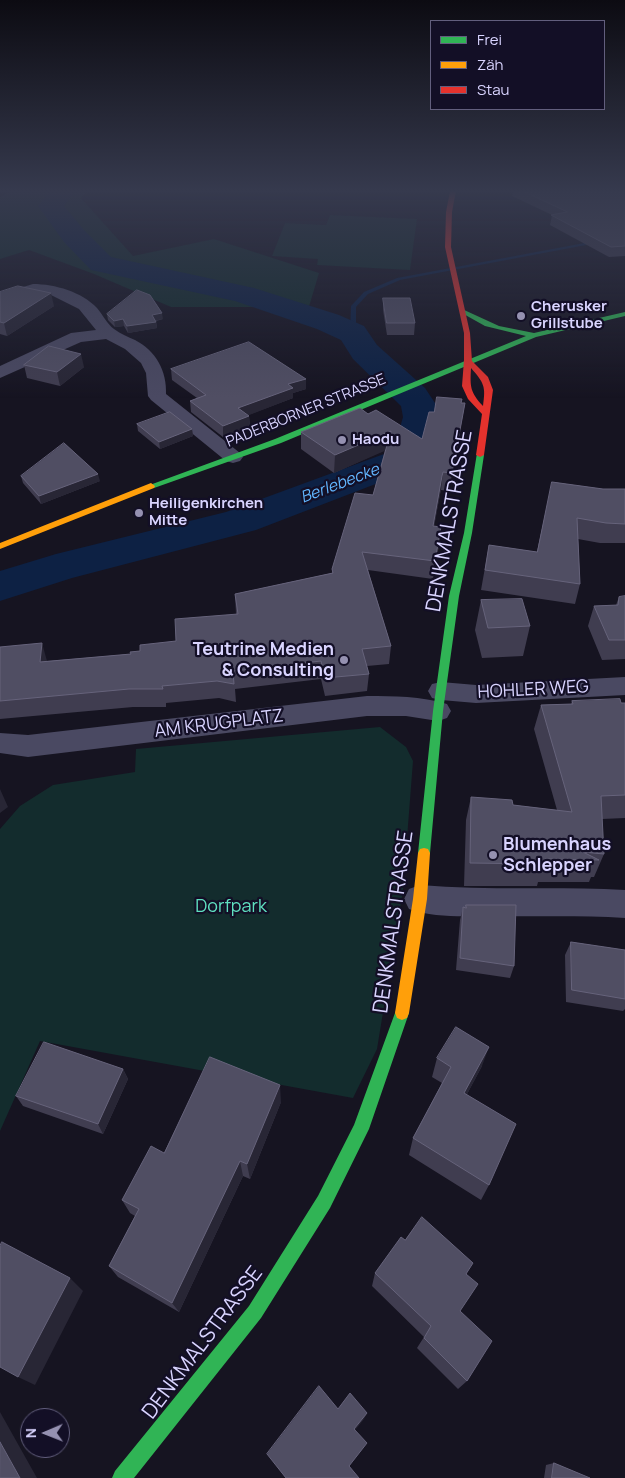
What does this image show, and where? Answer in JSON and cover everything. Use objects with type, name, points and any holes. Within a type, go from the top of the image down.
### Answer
[{"type":"main road","points":[[449,260],[467,333],[468,361]]},
{"type":"main road","points":[[462,311],[481,324],[494,329],[534,335]]},
{"type":"main road","name":"PADERBORNER STRASSE","points":[[0,546],[139,491],[278,440],[534,335],[625,314]]},
{"type":"main road","name":"DENKMALSTRASSE","points":[[468,361],[465,381],[467,390],[473,400],[486,414]]},
{"type":"main road","name":"DENKMALSTRASSE","points":[[122,1478],[255,1312],[329,1194],[361,1129],[403,1011],[420,899],[439,701],[454,596],[468,533],[486,414],[490,400],[488,383],[484,375],[468,361]]},
{"type":"street","points":[[0,299],[20,291],[33,289],[60,293],[90,310],[108,334]]},
{"type":"street","points":[[0,373],[77,336],[108,334],[132,345],[156,371],[157,396],[233,457]]},
{"type":"street","name":"HOHLER WEG","points":[[439,701],[476,694],[625,686]]},
{"type":"street","name":"AM KRUGPLATZ","points":[[0,743],[28,746],[367,706],[406,706],[439,701]]},
{"type":"street","points":[[420,899],[446,902],[587,901],[625,904]]},
{"type":"green space","points":[[56,260],[279,260],[319,273],[305,320],[273,307],[171,307]]},
{"type":"green space","points":[[318,260],[411,260],[410,270],[317,265]]},
{"type":"green space","name":"Dorfpark","points":[[380,727],[406,747],[413,761],[403,890],[377,1049],[353,1098],[40,1041],[0,1131],[0,829],[20,806],[53,785],[135,772],[136,749]]},
{"type":"building","points":[[18,286],[51,293],[4,323],[0,322],[0,292]]},
{"type":"building","points":[[137,290],[150,295],[162,313],[152,315],[156,322],[127,326],[123,319],[114,321],[107,314]]},
{"type":"building","points":[[383,298],[410,298],[415,323],[387,323]]},
{"type":"building","points":[[249,342],[306,379],[288,384],[293,388],[238,408],[249,416],[223,426],[190,401],[206,395],[171,369]]},
{"type":"building","points":[[49,346],[81,354],[57,372],[24,365]]},
{"type":"building","points":[[437,397],[462,399],[461,403],[465,403],[452,473],[443,472],[442,476],[433,526],[441,527],[435,561],[362,552],[391,646],[362,649],[369,674],[325,678],[321,661],[233,671],[234,684],[217,681],[162,686],[163,689],[129,689],[0,701],[0,647],[42,643],[40,662],[131,654],[130,652],[140,651],[140,645],[176,641],[175,619],[238,614],[235,594],[333,573],[332,569],[355,493],[373,495],[391,431],[335,455],[301,432],[360,408],[368,414],[376,410],[422,439],[429,412],[434,412]]},
{"type":"building","points":[[170,412],[192,429],[159,442],[137,424]]},
{"type":"building","points":[[64,443],[98,474],[39,496],[21,476]]},
{"type":"building","points":[[552,482],[603,489],[625,489],[625,524],[577,518],[580,584],[485,570],[489,545],[537,552]]},
{"type":"building","points":[[625,596],[625,640],[609,640],[594,606],[618,605],[619,597]]},
{"type":"building","points":[[522,599],[530,626],[488,628],[481,600]]},
{"type":"building","points":[[620,699],[621,703],[625,703],[625,795],[601,796],[604,854],[583,852],[599,860],[545,859],[545,864],[470,863],[471,797],[512,800],[513,805],[572,812],[541,705],[573,704],[572,701]]},
{"type":"building","points":[[466,905],[516,905],[514,966],[460,958],[463,907],[466,908]]},
{"type":"building","points":[[571,942],[625,950],[625,999],[572,990]]},
{"type":"building","points":[[456,1027],[489,1047],[464,1093],[516,1124],[489,1185],[413,1138],[451,1067],[437,1058]]},
{"type":"building","points":[[44,1042],[123,1069],[98,1124],[16,1096]]},
{"type":"building","points":[[210,1057],[280,1085],[247,1164],[240,1161],[172,1303],[109,1266],[139,1209],[122,1200],[151,1146],[164,1153]]},
{"type":"building","points":[[422,1217],[473,1263],[466,1274],[478,1284],[460,1311],[492,1341],[467,1381],[424,1338],[431,1326],[375,1273],[401,1237],[405,1240]]},
{"type":"building","points":[[2,1242],[70,1278],[18,1377],[0,1367],[0,1246]]},
{"type":"building","points":[[319,1386],[338,1409],[350,1393],[367,1413],[354,1429],[367,1443],[349,1466],[359,1478],[286,1478],[267,1454]]},
{"type":"building","points":[[0,1442],[20,1478],[0,1478]]},
{"type":"building","points":[[554,1463],[590,1478],[552,1478]]},
{"type":"waterway","name":"Berlebecke","points":[[0,586],[56,568],[241,521],[398,462],[414,446],[421,417],[419,406],[412,396],[365,352],[353,333],[328,322],[243,294],[101,264],[97,260]]},
{"type":"waterway","name":"Berlebecke","points":[[353,333],[353,307],[366,293],[399,279],[500,260]]},
{"type":"traffic: fast","points":[[462,311],[496,328],[534,335]]},
{"type":"traffic: fast","points":[[151,486],[278,441],[534,335],[625,314]]},
{"type":"traffic: fast","points":[[424,853],[438,711],[454,596],[468,533],[480,455]]},
{"type":"traffic: fast","points":[[122,1478],[255,1312],[324,1202],[361,1129],[402,1013]]},
{"type":"traffic: slow","points":[[0,546],[151,486]]},
{"type":"traffic: slow","points":[[402,1013],[420,899],[424,853]]},
{"type":"traffic: jam","points":[[451,260],[467,333],[468,360],[466,386],[471,397],[486,414]]},
{"type":"traffic: jam","points":[[468,361],[485,379],[489,390],[480,455]]},
{"type":"place","name":"Cherusker Grillstube","points":[[521,316]]},
{"type":"place","name":"Haodu","points":[[342,440]]},
{"type":"place","name":"Heiligenkirchen Mitte","points":[[139,513]]},
{"type":"place","name":"Teutrine Medien & Consulting","points":[[344,660]]},
{"type":"place","name":"Blumenhaus Schlepper","points":[[493,855]]}]
